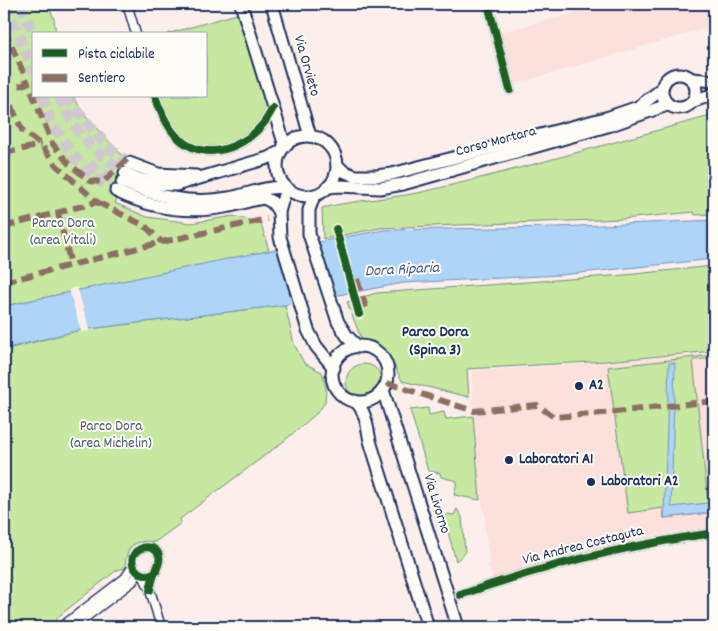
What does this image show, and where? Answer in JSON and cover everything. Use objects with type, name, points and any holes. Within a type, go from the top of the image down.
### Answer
[{"type":"main road","points":[[241,4],[274,108],[283,148],[277,166],[278,174],[286,188],[278,212],[280,237],[312,339],[334,368]]},
{"type":"main road","name":"Via Orvieto","points":[[272,4],[310,136]]},
{"type":"main road","points":[[714,82],[674,75],[666,79],[661,90],[662,98],[667,105],[673,108],[685,107],[694,101],[714,94]]},
{"type":"main road","points":[[692,79],[696,90],[694,101]]},
{"type":"main road","name":"Corso Mortara","points":[[337,165],[343,171],[355,176],[376,176],[411,170],[609,117],[638,107],[661,90]]},
{"type":"main road","name":"Corso Mortara","points":[[328,187],[380,188],[403,184],[612,125],[667,105]]},
{"type":"main road","points":[[310,136],[326,145],[334,156],[337,165],[335,177],[328,187],[314,196],[299,195],[286,188],[273,187],[226,199],[188,201],[159,196],[123,177],[156,184],[176,185],[191,182],[203,176],[268,158],[298,137],[310,136]]},
{"type":"main road","points":[[123,177],[132,199],[153,205],[176,209],[206,210],[264,198],[272,202],[278,212]]},
{"type":"main road","points":[[314,196],[309,210],[309,234],[333,308],[342,329],[358,346]]},
{"type":"main road","points":[[358,346],[375,351],[385,361],[388,376],[383,390],[371,400],[365,402],[346,398],[337,389],[333,375],[334,368],[342,354],[358,346]]},
{"type":"main road","name":"Via Livorno","points":[[383,390],[458,627]]},
{"type":"main road","points":[[354,401],[361,408],[364,416],[370,441],[428,627]]},
{"type":"street","points":[[127,4],[135,32]]},
{"type":"street","points":[[488,4],[510,90]]},
{"type":"street","points":[[156,98],[172,131],[193,148],[205,152],[217,151],[240,143],[263,124],[274,108]]},
{"type":"street","name":"Via Andrea Costaguta","points":[[460,595],[522,575],[621,549],[667,540],[714,534]]},
{"type":"street","points":[[60,627],[126,578],[133,566],[132,562],[135,553],[147,547],[156,551],[160,559],[150,590]]},
{"type":"street","points":[[133,566],[141,574],[150,590],[161,627]]},
{"type":"street","points":[[72,627],[141,574],[156,572]]},
{"type":"shaded area","points":[[609,4],[714,4],[714,26],[514,84],[501,32]]},
{"type":"shaded area","points":[[714,353],[714,527],[666,533],[629,541],[493,580],[488,565],[490,564],[484,523],[486,523],[482,500],[480,500],[471,371],[605,363]]},
{"type":"green space","name":"Parco Dora (area Vitali)","points":[[4,4],[48,4],[54,19],[56,32],[32,32],[32,98],[74,98],[85,116],[132,166],[115,203],[147,217],[191,223],[233,216],[261,223],[269,251],[4,306]]},
{"type":"green space","points":[[240,13],[270,108],[259,123],[243,138],[225,147],[205,149],[197,147],[190,142],[170,120],[160,98],[208,98],[208,32],[174,32]]},
{"type":"green space","points":[[714,115],[714,214],[695,215],[694,212],[623,219],[380,228],[323,239],[322,208],[431,190]]},
{"type":"green space","points":[[714,266],[714,351],[607,361],[467,369],[469,397],[402,381],[386,349],[362,341],[347,302],[376,293],[624,275]]},
{"type":"green space","name":"Parco Dora (area Michelin)","points":[[285,305],[294,344],[304,363],[322,372],[326,388],[325,403],[317,413],[284,441],[180,519],[181,523],[155,542],[141,542],[132,546],[127,554],[125,568],[117,570],[59,616],[52,627],[4,627],[4,350],[80,330]]},
{"type":"green space","points":[[714,355],[714,358],[693,360],[709,513],[664,518],[663,508],[628,513],[608,367]]},
{"type":"green space","points":[[364,364],[376,370],[382,382],[376,394],[364,400],[352,394],[346,382],[352,370]]},
{"type":"green space","points":[[428,408],[429,415],[444,412],[446,419],[473,416],[480,500],[454,495],[457,481],[441,477],[440,473],[428,471],[410,410]]},
{"type":"green space","points":[[457,509],[462,517],[465,553],[456,561],[444,518],[448,514],[454,515]]},
{"type":"water","name":"Dora Riparia","points":[[714,220],[714,259],[561,275],[404,283],[285,305],[80,330],[4,349],[4,306],[241,256],[383,230],[557,227]]},
{"type":"water","points":[[669,363],[675,363],[671,507],[708,503],[709,513],[664,518]]},
{"type":"pier","points":[[317,240],[334,293],[336,293],[338,298],[292,306],[290,298],[292,297],[276,248]]},
{"type":"pier","points":[[77,287],[90,331],[81,332],[69,289]]},
{"type":"tunnel","points":[[6,4],[32,67]]},
{"type":"tunnel","points":[[20,4],[33,32]]},
{"type":"tunnel","points":[[44,98],[50,120],[72,154],[92,176],[116,191]]},
{"type":"tunnel","points":[[60,98],[71,120],[86,140],[103,157],[125,173]]},
{"type":"tunnel","points":[[67,98],[107,146],[129,163]]},
{"type":"tunnel","points":[[89,164],[108,177],[122,182]]},
{"type":"marked path","points":[[4,29],[28,83]]},
{"type":"marked path","points":[[4,67],[4,71]]},
{"type":"marked path","points":[[19,86],[28,83],[32,93]]},
{"type":"marked path","points":[[4,89],[22,130],[41,145],[56,165],[97,202],[4,227]]},
{"type":"marked path","points":[[34,98],[52,143],[68,163],[90,181],[103,182],[131,156]]},
{"type":"marked path","points":[[4,153],[41,145]]},
{"type":"marked path","points":[[97,202],[145,226],[162,242]]},
{"type":"marked path","points":[[58,213],[71,265]]},
{"type":"marked path","points":[[4,282],[162,242],[267,219]]},
{"type":"marked path","points":[[357,279],[366,308]]},
{"type":"marked path","points":[[387,383],[474,411],[537,405],[554,417],[714,401]]},
{"type":"cycle path","points":[[488,4],[510,90]]},
{"type":"cycle path","points":[[156,98],[172,131],[182,141],[194,148],[206,151],[231,147],[243,142],[263,124],[273,108]]},
{"type":"cycle path","points":[[336,229],[359,314]]},
{"type":"cycle path","points":[[460,595],[522,575],[617,550],[714,533]]},
{"type":"cycle path","points":[[150,590],[159,564],[158,553],[148,547],[142,548],[135,553],[133,563],[134,568],[138,572],[143,575],[156,572]]},
{"type":"place","name":"A2","points":[[579,386]]},
{"type":"place","name":"Laboratori A1","points":[[509,460]]},
{"type":"place","name":"Laboratori A2","points":[[591,482]]},
{"type":"district","name":"Parco Dora (Spina 3)","points":[[435,341]]}]
